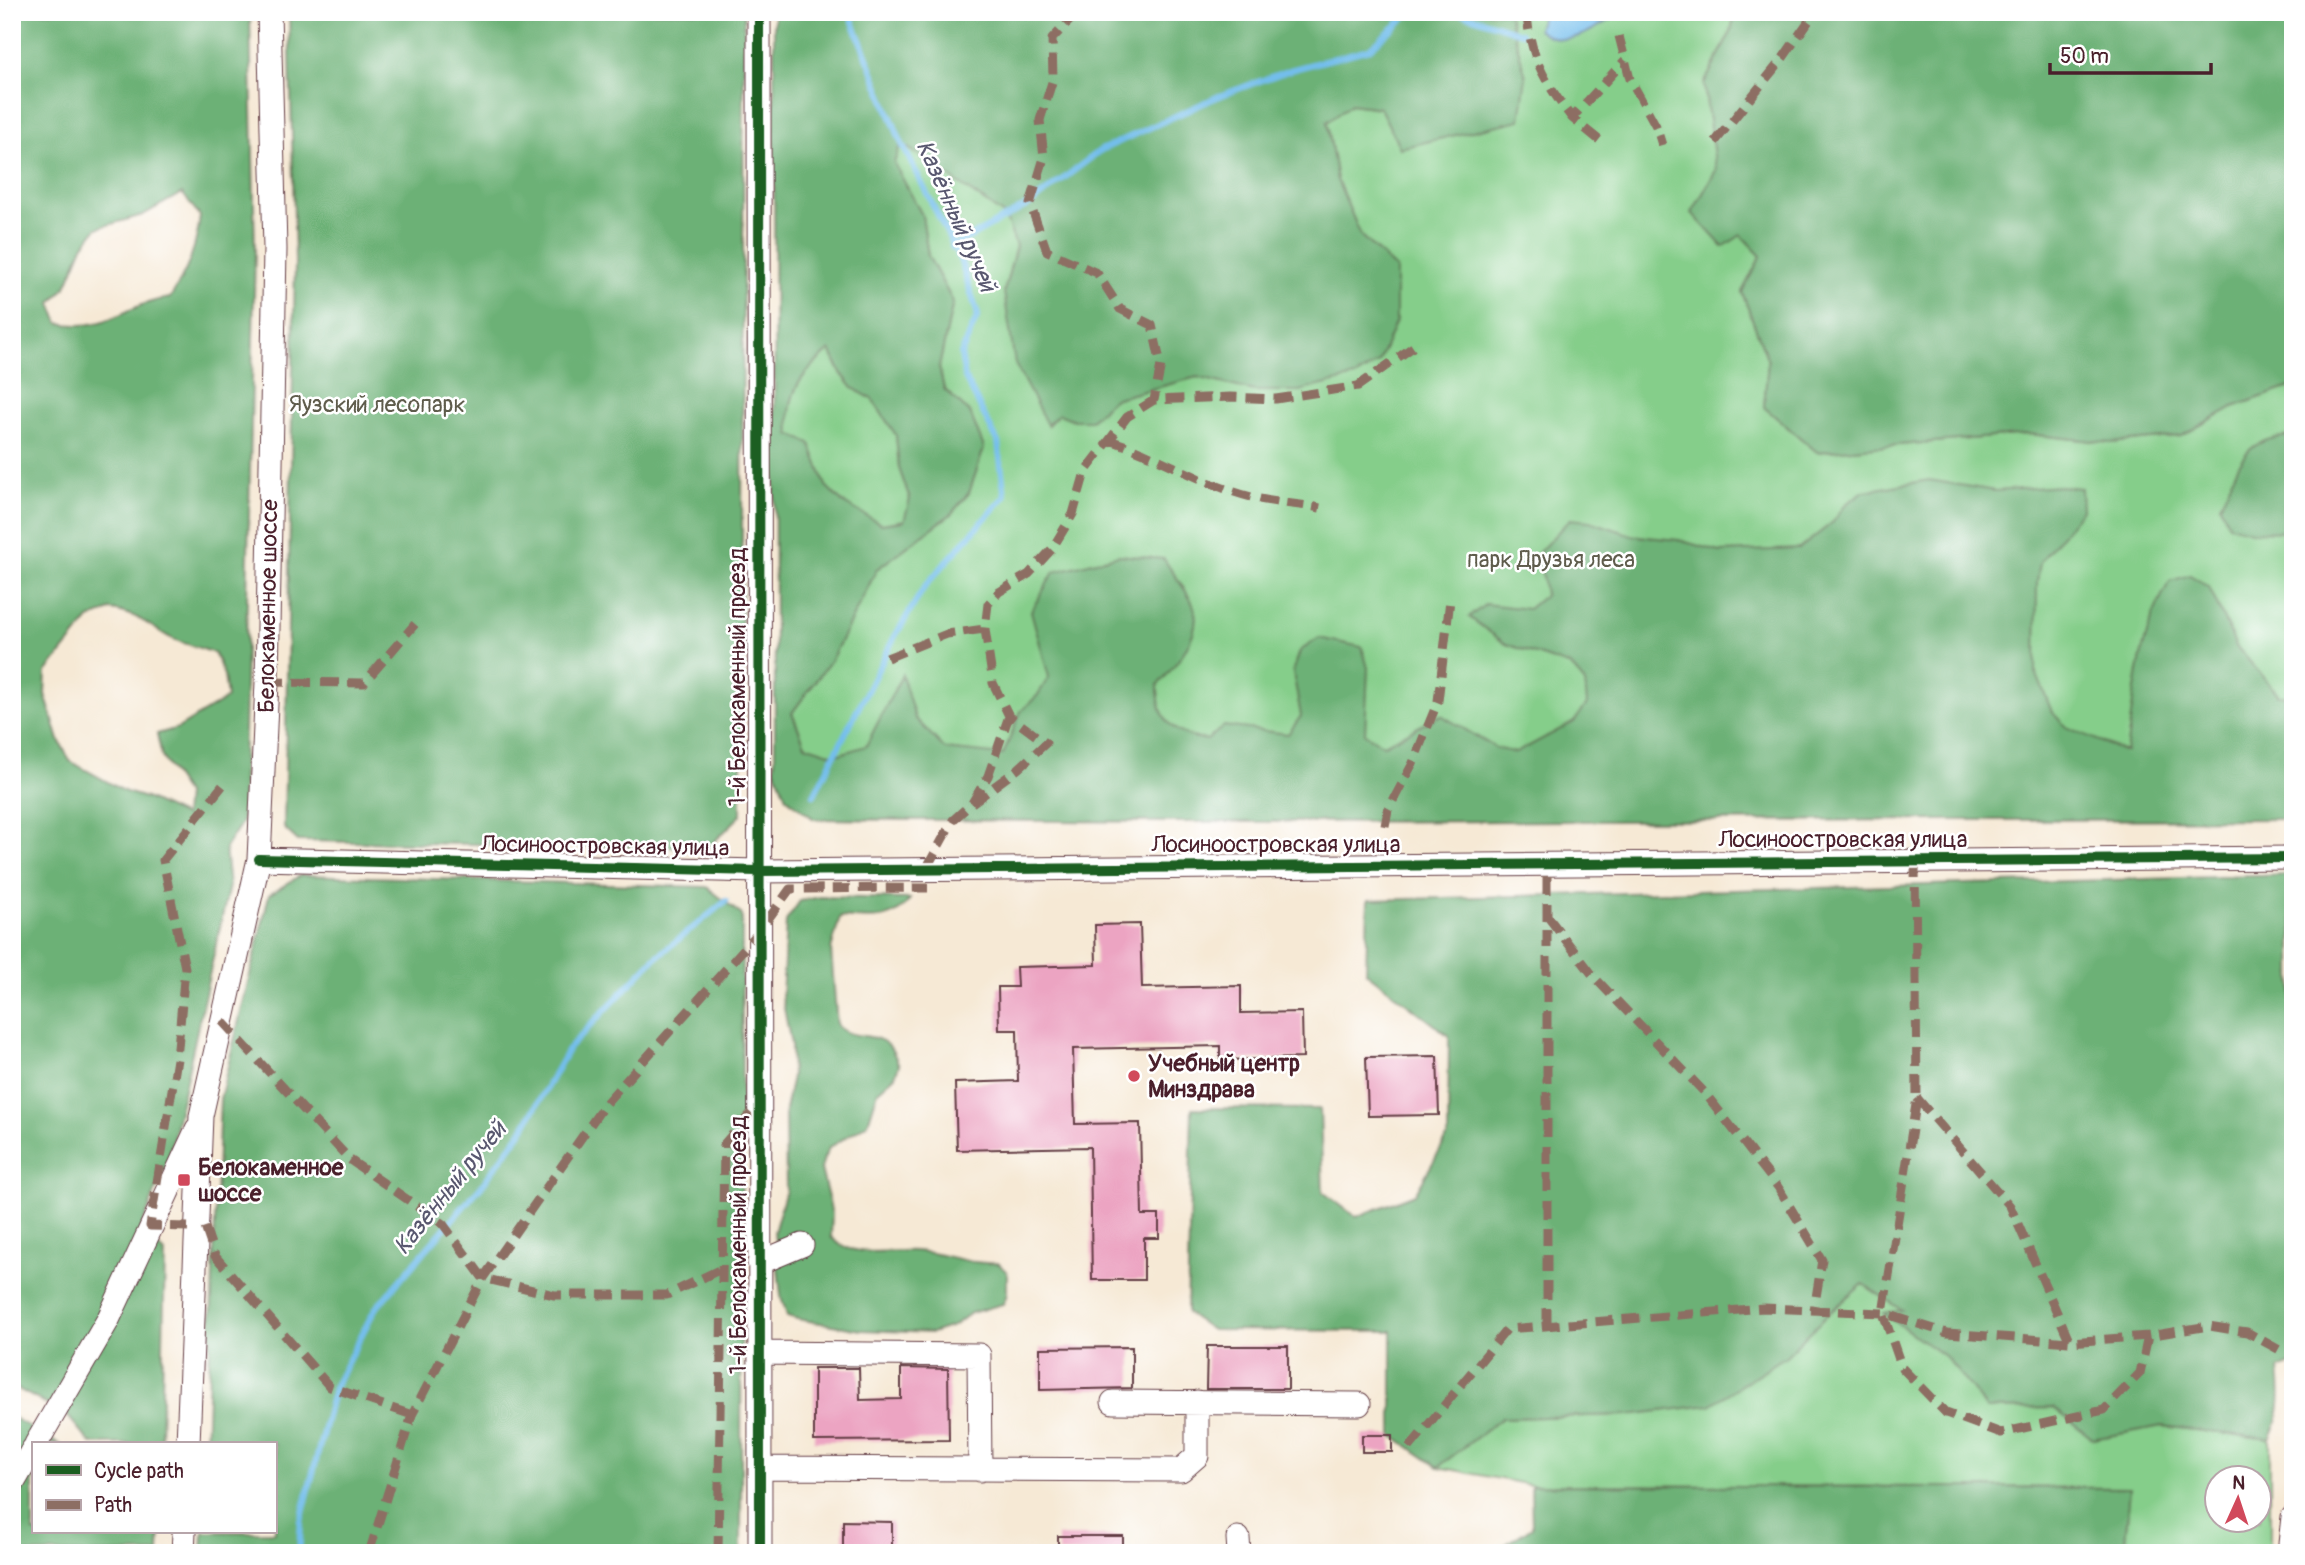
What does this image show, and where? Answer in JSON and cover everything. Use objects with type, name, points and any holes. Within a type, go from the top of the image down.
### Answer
[{"type":"street","name":"Белокаменное шоссе","points":[[188,1442],[201,1116],[260,859],[267,682],[275,248],[269,12]]},
{"type":"street","name":"1-й Белокаменный проезд","points":[[759,12],[760,1553]]},
{"type":"street","name":"Лосиноостровская улица","points":[[260,859],[758,870],[2293,858]]},
{"type":"street","points":[[37,1442],[108,1320],[201,1116]]},
{"type":"street","points":[[759,1263],[802,1245]]},
{"type":"street","points":[[760,1353],[979,1355],[980,1470]]},
{"type":"street","points":[[1112,1402],[1359,1404]]},
{"type":"street","points":[[760,1468],[1181,1470],[1197,1456],[1197,1402]]},
{"type":"street","points":[[12,1485],[32,1451]]},
{"type":"street","points":[[2289,1553],[2293,1517]]},
{"type":"street","points":[[183,1553],[184,1534]]},
{"type":"green space","points":[[12,12],[250,12],[255,251],[242,822],[225,848],[229,886],[169,1157],[141,1229],[165,1253],[161,1442],[89,1442],[67,1415],[12,1386]],"holes":[[[182,193],[200,216],[190,259],[170,298],[140,305],[91,324],[59,323],[51,303],[66,287],[83,246],[97,228],[143,215]],[[110,610],[136,617],[174,639],[215,654],[224,675],[227,698],[178,728],[157,734],[162,757],[186,794],[184,816],[146,798],[126,792],[70,761],[59,740],[45,694],[46,672],[89,619]]]},
{"type":"green space","name":"Яузский лесопарк","points":[[289,12],[744,12],[741,815],[708,848],[298,841],[284,828],[295,262]]},
{"type":"green space","points":[[774,12],[1508,12],[1526,77],[1520,120],[1400,148],[1380,108],[1351,104],[1327,122],[1337,180],[1361,236],[1396,269],[1396,321],[1379,362],[1355,377],[1299,391],[1254,391],[1197,377],[1113,399],[1091,420],[1074,420],[1059,414],[1047,425],[1015,364],[1004,292],[1016,246],[1005,216],[901,143],[894,163],[922,215],[928,256],[953,302],[939,367],[944,389],[970,413],[984,448],[969,493],[951,514],[877,569],[831,660],[792,713],[805,745],[836,755],[866,746],[902,675],[915,718],[945,749],[1003,755],[1021,711],[1037,696],[1049,677],[1031,611],[1054,572],[1119,555],[1164,559],[1194,607],[1195,628],[1191,639],[1158,685],[1165,717],[1177,730],[1185,734],[1207,740],[1224,726],[1288,734],[1301,716],[1293,672],[1300,651],[1319,638],[1362,647],[1368,668],[1365,734],[1384,745],[1441,715],[1496,748],[1516,753],[1574,722],[1587,704],[1585,683],[1571,666],[1506,644],[1469,617],[1486,604],[1528,609],[1545,595],[1539,552],[1570,519],[1590,521],[1635,536],[1679,540],[1720,552],[1799,549],[1833,522],[1846,504],[1864,491],[1929,480],[1995,491],[2060,486],[2081,488],[2082,510],[2040,562],[2037,583],[2036,672],[2052,712],[2066,727],[2126,752],[2139,664],[2151,621],[2170,581],[2190,575],[2209,587],[2236,646],[2279,695],[2293,696],[2293,819],[1186,822],[814,819],[786,797],[775,769]],"holes":[[[830,350],[840,371],[853,388],[872,399],[896,435],[899,468],[910,499],[904,521],[881,524],[842,502],[826,486],[810,443],[790,434],[790,407],[803,377]]]},
{"type":"green space","name":"парк Друзья леса","points":[[1508,12],[1735,12],[1731,32],[1704,84],[1716,170],[1692,213],[1741,235],[1761,256],[1742,292],[1768,361],[1764,407],[1817,452],[2028,434],[2111,443],[2181,436],[2233,407],[2293,386],[2293,819],[1186,822],[814,819],[786,797],[775,769],[805,745],[792,713],[831,660],[877,569],[951,514],[969,493],[984,448],[970,413],[944,389],[939,367],[953,302],[928,256],[922,215],[894,163],[901,142],[1005,215],[1016,246],[1004,292],[1048,425],[1059,413],[1074,420],[1091,420],[1113,399],[1197,377],[1254,391],[1396,269],[1361,236],[1337,180],[1327,122],[1351,104],[1380,108],[1526,77]]},
{"type":"green space","points":[[1735,12],[2293,12],[2293,386],[2233,407],[2181,436],[2111,443],[2028,434],[1817,452],[1764,407],[1768,361],[1742,292],[1761,256],[1741,235],[1723,247],[1692,213],[1716,170],[1704,84],[1731,32]]},
{"type":"green space","points":[[830,350],[840,372],[853,388],[872,399],[896,435],[899,468],[910,499],[905,520],[881,524],[842,502],[826,486],[810,444],[790,434],[790,407],[797,386]]},
{"type":"green space","points":[[2293,436],[2293,532],[2251,531],[2229,525],[2220,505],[2244,456],[2262,442]]},
{"type":"green space","points":[[301,875],[707,887],[742,915],[741,1553],[202,1553],[203,1534],[276,1534],[276,1442],[206,1442],[220,1099],[269,895]]},
{"type":"green space","points":[[2292,875],[2293,1363],[2279,1369],[2280,1405],[2270,1439],[2162,1426],[2093,1439],[2054,1408],[1987,1409],[1947,1358],[1883,1313],[1902,1310],[1863,1284],[1786,1356],[1710,1405],[1628,1415],[1502,1418],[1438,1467],[1392,1435],[1392,1331],[1212,1330],[1187,1313],[1192,1108],[1320,1109],[1323,1192],[1356,1217],[1415,1194],[1448,1136],[1449,1036],[1366,972],[1368,900]]},
{"type":"green space","points":[[820,897],[910,899],[896,913],[887,916],[869,919],[840,917],[831,950],[837,1025],[849,1033],[882,1041],[891,1049],[899,1065],[895,1076],[878,1091],[868,1123],[829,1148],[824,1158],[821,1169],[832,1214],[831,1237],[849,1249],[871,1252],[927,1252],[976,1262],[998,1263],[1007,1272],[1007,1294],[1003,1304],[971,1313],[953,1326],[932,1333],[861,1330],[797,1319],[787,1316],[781,1296],[774,1232],[786,1190],[785,1110],[792,1076],[791,1044],[782,998],[786,921],[800,901]]},
{"type":"green space","points":[[1863,1284],[1903,1311],[1884,1313],[1947,1358],[1987,1409],[2054,1408],[2093,1439],[2162,1426],[2270,1439],[2270,1464],[2204,1464],[2204,1534],[2270,1534],[2270,1553],[2124,1553],[2130,1488],[1531,1485],[1438,1467],[1502,1418],[1628,1415],[1828,1314]]},
{"type":"green space","points":[[12,1417],[56,1442],[32,1442],[32,1534],[160,1534],[159,1553],[12,1553]]},
{"type":"green space","points":[[1531,1485],[2130,1488],[2124,1553],[1492,1553],[1532,1527]]},
{"type":"water","points":[[1543,12],[1621,12],[1581,36],[1559,39],[1538,29]]},
{"type":"building","points":[[1140,924],[1142,988],[1241,986],[1241,1013],[1302,1012],[1303,1058],[1220,1060],[1220,1046],[1073,1049],[1075,1124],[1140,1123],[1142,1215],[1159,1215],[1159,1238],[1144,1238],[1144,1280],[1092,1280],[1090,1147],[957,1150],[955,1083],[1018,1081],[1017,1030],[999,1030],[998,987],[1017,987],[1016,967],[1096,965],[1095,925]]},
{"type":"building","points":[[1437,1056],[1439,1115],[1368,1116],[1366,1057]]},
{"type":"building","points":[[1207,1346],[1288,1346],[1288,1389],[1206,1389]]},
{"type":"building","points":[[1132,1347],[1132,1388],[1040,1390],[1040,1348]]},
{"type":"building","points":[[814,1368],[859,1368],[860,1400],[901,1399],[901,1368],[948,1369],[949,1440],[814,1441]]},
{"type":"building","points":[[1362,1435],[1392,1435],[1392,1452],[1362,1452]]},
{"type":"building","points":[[843,1521],[892,1522],[892,1553],[843,1553]]},
{"type":"building","points":[[1058,1536],[1123,1536],[1123,1553],[1058,1553]]},
{"type":"waterway","name":"Казённый ручей","points":[[814,795],[894,638],[925,586],[1005,496],[998,442],[965,378],[961,354],[978,315],[960,259],[901,142],[849,12]]},
{"type":"waterway","points":[[952,247],[1030,204],[1101,150],[1219,96],[1290,70],[1369,49],[1408,15],[1432,12]]},
{"type":"waterway","points":[[1457,12],[1521,33]]},
{"type":"waterway","name":"Казённый ручей","points":[[299,1553],[301,1521],[334,1388],[375,1309],[482,1185],[522,1131],[569,1048],[654,959],[726,901]]},
{"type":"marked path","points":[[1078,12],[1052,39],[1053,79],[1040,120],[1044,158],[1030,204],[1047,251],[1097,273],[1120,309],[1152,325],[1161,365],[1154,400]]},
{"type":"marked path","points":[[1527,12],[1531,42],[1540,69],[1572,118]]},
{"type":"marked path","points":[[1715,142],[1783,58],[1815,12]]},
{"type":"marked path","points":[[1619,36],[1630,79],[1656,126],[1662,145]]},
{"type":"marked path","points":[[2293,43],[2293,90]]},
{"type":"marked path","points":[[1599,140],[1572,118],[1625,60]]},
{"type":"marked path","points":[[972,803],[1018,769],[1046,743],[1009,716],[993,683],[985,629],[988,604],[999,592],[1029,574],[1052,549],[1073,514],[1085,472],[1127,417],[1154,400],[1230,397],[1276,399],[1358,386],[1413,347]]},
{"type":"marked path","points":[[1109,440],[1236,493],[1263,500],[1320,508]]},
{"type":"marked path","points":[[1385,826],[1388,810],[1413,763],[1438,701],[1450,600]]},
{"type":"marked path","points":[[267,682],[364,683],[415,624]]},
{"type":"marked path","points":[[887,658],[947,634],[985,629]]},
{"type":"marked path","points":[[926,869],[953,820],[972,803],[988,776],[1009,716]]},
{"type":"marked path","points":[[188,1227],[150,1226],[177,1059],[185,968],[163,860],[227,780]]},
{"type":"marked path","points":[[1915,860],[1917,1098],[1883,1313],[1902,1368],[1946,1413],[2001,1433],[2104,1410],[2140,1373],[2148,1336]]},
{"type":"marked path","points":[[1547,862],[1547,1326]]},
{"type":"marked path","points":[[369,1553],[412,1415],[483,1278],[605,1104],[758,933],[790,889],[928,888]]},
{"type":"marked path","points":[[1548,917],[1595,978],[1705,1093],[1778,1187],[1822,1260],[1814,1310]]},
{"type":"marked path","points":[[222,1021],[350,1160],[443,1224],[483,1278],[554,1295],[667,1295],[721,1269]]},
{"type":"marked path","points":[[1917,1098],[2010,1206],[2070,1342]]},
{"type":"marked path","points":[[718,1553],[724,1144],[759,1104]]},
{"type":"marked path","points":[[205,1227],[215,1256],[330,1387],[412,1415]]},
{"type":"marked path","points":[[1409,1448],[1507,1329],[1764,1308],[1883,1313],[1947,1333],[2070,1342],[2148,1336],[2209,1326],[2247,1332],[2285,1353],[2293,1353]]},
{"type":"cycle path","points":[[759,12],[760,1553]]},
{"type":"cycle path","points":[[259,859],[758,871],[2293,858]]},
{"type":"place","name":"Учебный центр Минздрава","points":[[1134,1076]]},
{"type":"place","name":"Белокаменное шоссе","points":[[184,1180]]}]
